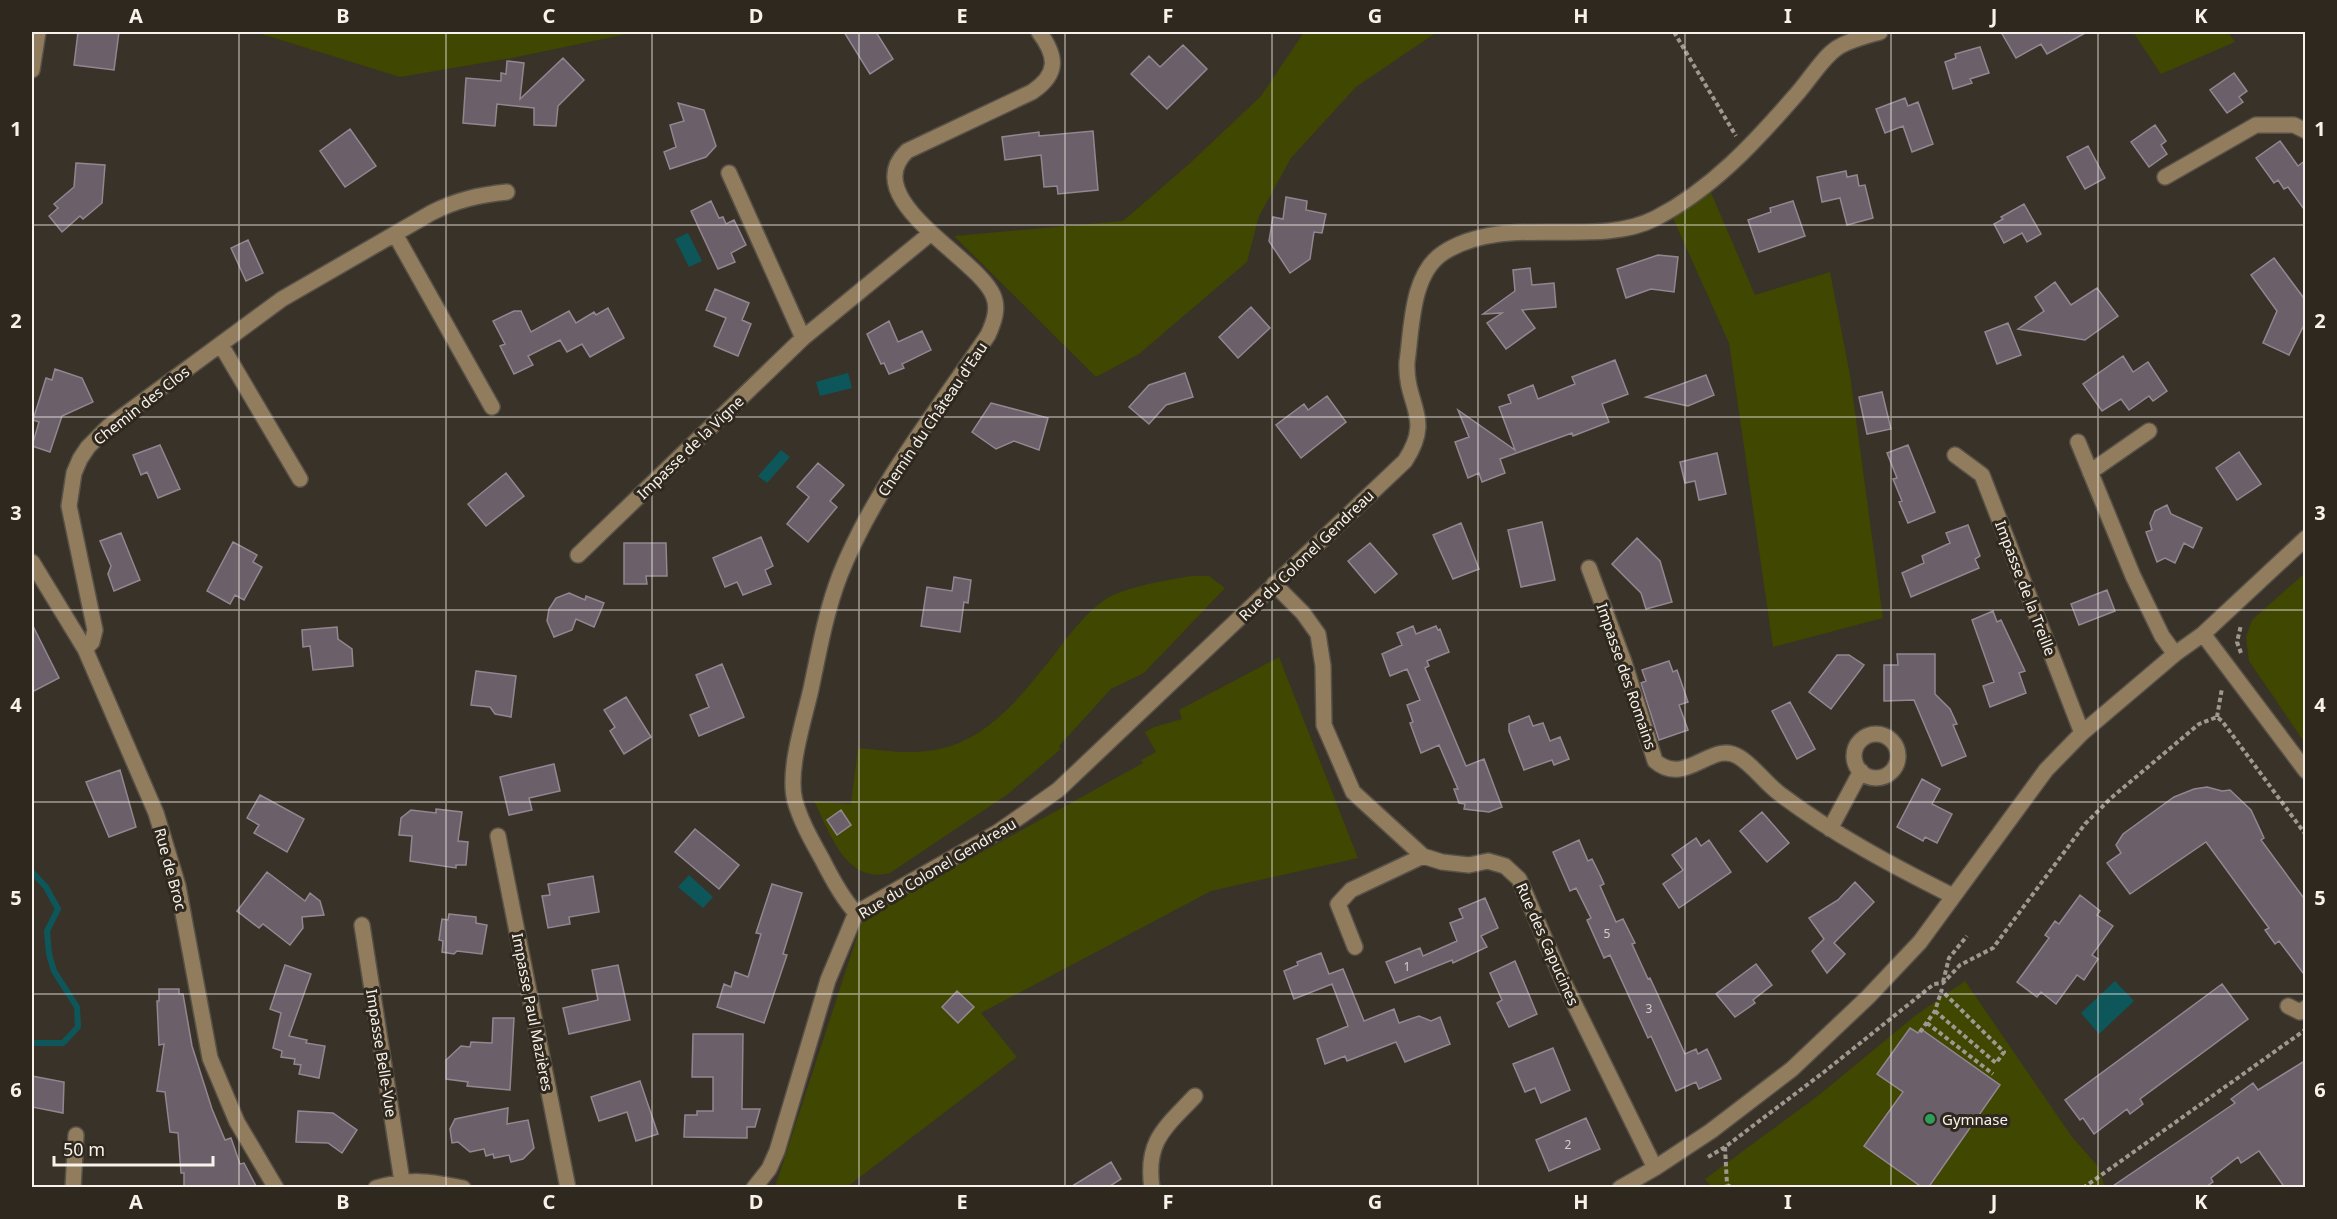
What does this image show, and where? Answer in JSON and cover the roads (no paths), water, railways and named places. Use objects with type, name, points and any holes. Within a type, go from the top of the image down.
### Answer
[{"type":"street","points":[[32,70],[38,32]]},
{"type":"street","name":"Chemin du Château d'Eau","points":[[856,913],[824,864],[806,829],[795,800],[794,778],[805,714],[828,612],[840,576],[868,517],[988,335],[994,322],[996,308],[994,296],[985,282],[931,233],[904,201],[896,186],[894,170],[899,158],[907,151],[1042,86],[1051,75],[1053,62],[1050,51],[1039,32]]},
{"type":"street","name":"Rue du Colonel Gendreau","points":[[756,1186],[769,1169],[777,1151],[828,980],[856,913],[998,832],[1058,790],[1405,461],[1418,436],[1419,423],[1406,375],[1413,316],[1420,285],[1429,266],[1443,253],[1471,241],[1504,233],[1609,230],[1653,220],[1673,209],[1746,152],[1837,48],[1880,32]]},
{"type":"street","points":[[2165,177],[2256,125],[2294,125],[2306,131]]},
{"type":"street","points":[[729,173],[803,338]]},
{"type":"street","name":"Chemin des Clos","points":[[85,649],[92,642],[95,630],[69,506],[74,473],[88,447],[108,427],[282,299],[454,201],[477,195],[507,192]]},
{"type":"street","name":"Impasse de la Vigne","points":[[578,555],[803,338],[931,233]]},
{"type":"street","points":[[395,234],[492,407]]},
{"type":"street","points":[[221,345],[300,479]]},
{"type":"street","points":[[2090,472],[2149,431]]},
{"type":"street","points":[[2078,442],[2142,595],[2162,636],[2175,654]]},
{"type":"street","name":"Impasse de la Treille","points":[[1955,455],[1982,475],[2082,733]]},
{"type":"street","points":[[1620,1188],[1711,1131],[1792,1069],[1868,997],[1920,942],[2046,770],[2082,733],[2175,654],[2203,634],[2306,538]]},
{"type":"street","name":"Rue de Broc","points":[[32,562],[85,649],[156,813],[178,886],[210,1058],[237,1122],[276,1188]]},
{"type":"street","name":"Impasse des Romains","points":[[1589,568],[1624,662],[1655,761],[1664,769],[1675,771],[1725,752],[1739,756],[1778,793],[1830,829],[1953,896]]},
{"type":"street","name":"Rue des Capucines","points":[[1274,584],[1303,613],[1318,634],[1323,666],[1324,725],[1353,792],[1423,856],[1442,862],[1469,865],[1488,861],[1505,866],[1519,879],[1563,981],[1655,1168]]},
{"type":"street","points":[[2203,634],[2306,771]]},
{"type":"street","points":[[1830,829],[1861,771]]},
{"type":"street","name":"Impasse Paul Mazières","points":[[498,836],[568,1188]]},
{"type":"street","points":[[1355,947],[1338,904],[1351,890],[1423,856]]},
{"type":"street","name":"Impasse Belle-Vue","points":[[362,925],[402,1181]]},
{"type":"street","points":[[2288,1006],[2300,1012],[2306,1008]]},
{"type":"street","points":[[1152,1188],[1149,1166],[1153,1149],[1166,1127],[1195,1096]]},
{"type":"street","points":[[73,1188],[76,1135]]},
{"type":"street","points":[[376,1188],[402,1181],[420,1180],[463,1188]]},
{"type":"water","points":[[688,233],[702,261],[689,267],[675,239]]},
{"type":"water","points":[[848,373],[852,388],[820,396],[816,382]]},
{"type":"water","points":[[781,450],[790,457],[767,483],[758,476]]},
{"type":"water","points":[[689,875],[713,897],[703,908],[678,887]]},
{"type":"water","points":[[2115,981],[2134,1001],[2099,1034],[2081,1013]]},
{"type":"waterway","points":[[32,872],[46,887],[58,909],[47,931],[49,954],[54,971],[77,1007],[78,1027],[63,1043],[32,1043]]},
{"type":"place","name":"Gymnase","points":[[1930,1119]]}]
